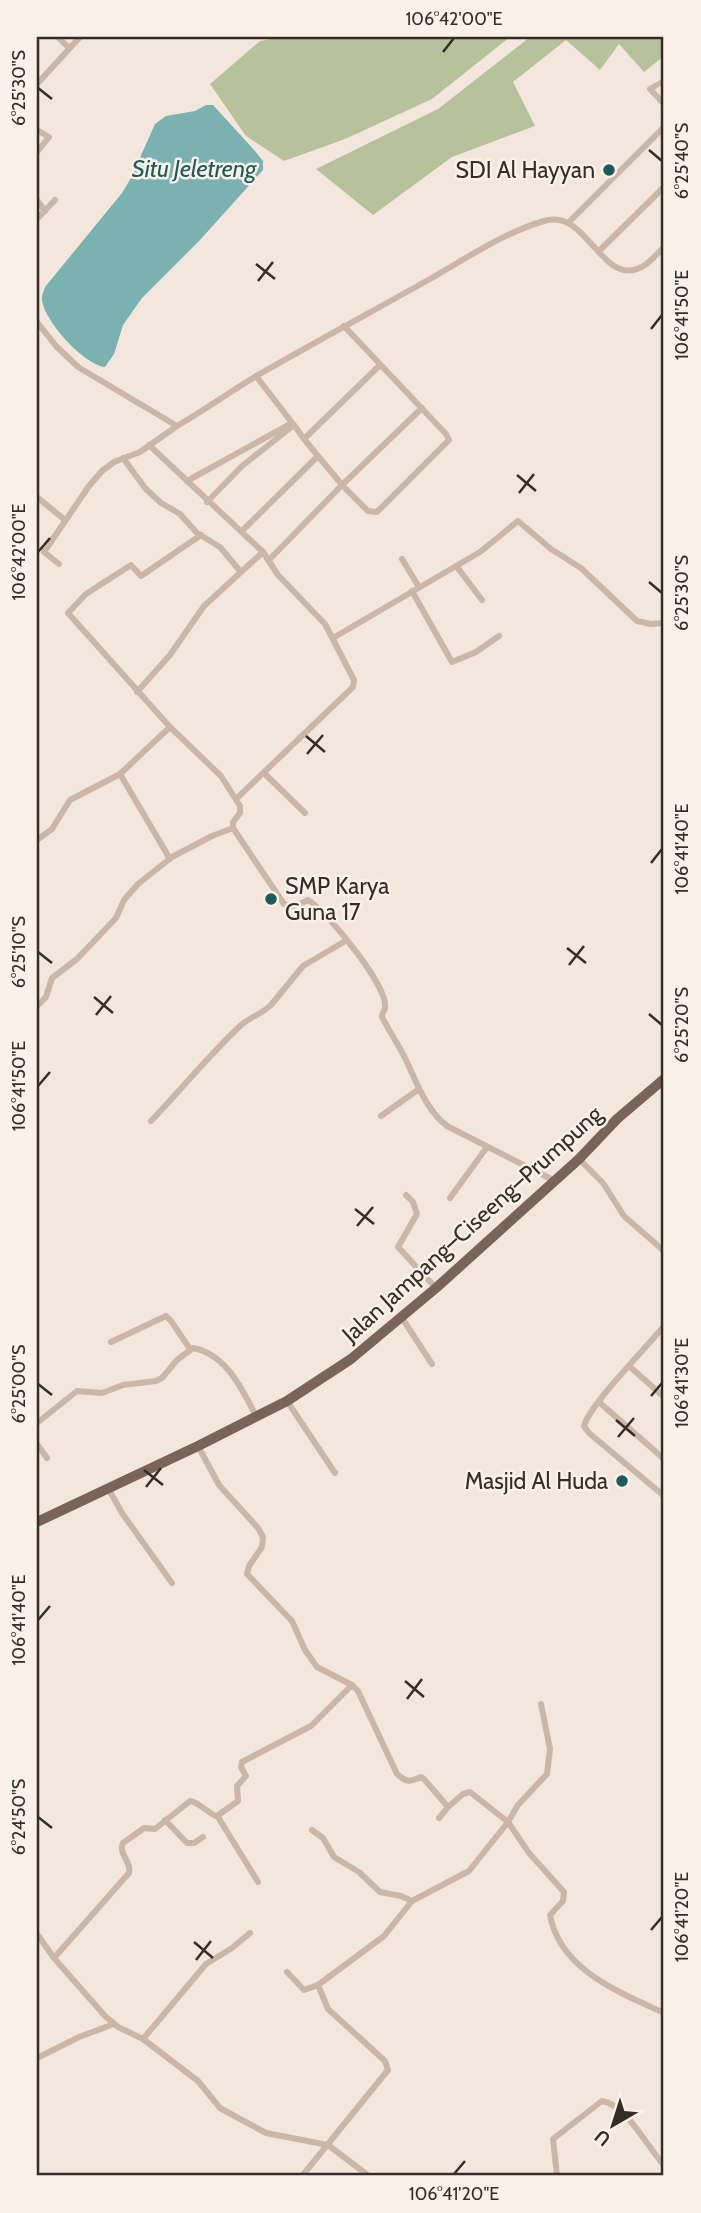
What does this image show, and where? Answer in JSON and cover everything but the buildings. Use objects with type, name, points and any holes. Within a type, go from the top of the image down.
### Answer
[{"type":"main road","name":"Jalan Jampang–Ciseeng–Prumpung","points":[[37,1522],[287,1401],[351,1360],[436,1288],[579,1159],[617,1119],[664,1079]]},
{"type":"street","points":[[58,37],[69,48]]},
{"type":"street","points":[[37,84],[80,37]]},
{"type":"street","points":[[664,81],[650,89],[664,104]]},
{"type":"street","points":[[569,222],[664,127]]},
{"type":"street","points":[[37,130],[49,137],[37,152]]},
{"type":"street","points":[[599,251],[664,187]]},
{"type":"street","points":[[37,200],[45,211]]},
{"type":"street","points":[[37,219],[55,200]]},
{"type":"street","points":[[37,557],[44,552],[102,471],[149,446],[256,376],[477,251],[521,229],[552,219],[569,222],[613,267],[629,270],[645,265],[664,247]]},
{"type":"street","points":[[37,322],[56,346],[78,367],[177,426]]},
{"type":"street","points":[[256,376],[317,457],[342,485],[368,511],[373,513],[381,510],[449,440],[344,326]]},
{"type":"street","points":[[304,439],[380,365]]},
{"type":"street","points":[[269,560],[422,408]]},
{"type":"street","points":[[187,481],[293,424]]},
{"type":"street","points":[[207,502],[242,466],[293,424]]},
{"type":"street","points":[[149,446],[263,552],[278,575],[325,624],[353,677],[353,687],[236,799]]},
{"type":"street","points":[[242,531],[317,457]]},
{"type":"street","points":[[123,458],[145,488],[161,503],[180,514],[201,535],[220,547],[240,571]]},
{"type":"street","points":[[37,497],[65,520]]},
{"type":"street","points":[[333,638],[457,567],[518,521],[551,550],[581,568],[638,621],[664,623]]},
{"type":"street","points":[[201,535],[141,576],[131,565],[86,594],[68,613],[137,692],[211,765],[241,810],[233,822],[233,828],[284,904],[292,907],[305,900],[310,901],[347,940],[378,985],[385,1007],[382,1017],[419,1089],[443,1123],[555,1181]]},
{"type":"street","points":[[44,552],[59,565]]},
{"type":"street","points":[[137,692],[170,655],[204,606],[263,552]]},
{"type":"street","points":[[402,559],[452,662],[476,652],[499,636]]},
{"type":"street","points":[[457,567],[482,600]]},
{"type":"street","points":[[37,840],[52,829],[70,800],[120,774],[170,727]]},
{"type":"street","points":[[120,774],[170,859]]},
{"type":"street","points":[[264,774],[305,813]]},
{"type":"street","points":[[37,1006],[46,997],[52,978],[77,959],[116,918],[124,900],[138,884],[170,859],[233,828]]},
{"type":"street","points":[[151,1121],[233,1032],[250,1017],[271,1005],[303,966],[347,940]]},
{"type":"street","points":[[381,1116],[419,1089]]},
{"type":"street","points":[[450,1198],[487,1147]]},
{"type":"street","points":[[579,1159],[603,1182],[624,1216],[664,1251]]},
{"type":"street","points":[[406,1195],[413,1202],[417,1214],[398,1247],[436,1288]]},
{"type":"street","points":[[111,1342],[166,1316],[190,1349],[209,1352],[219,1360],[243,1390],[256,1416]]},
{"type":"street","points":[[402,1318],[432,1364]]},
{"type":"street","points":[[663,1331],[629,1366],[584,1421],[585,1429],[664,1496]]},
{"type":"street","points":[[37,1423],[77,1391],[102,1393],[123,1385],[156,1381],[190,1349]]},
{"type":"street","points":[[629,1366],[664,1397]]},
{"type":"street","points":[[287,1401],[335,1473]]},
{"type":"street","points":[[599,1402],[664,1459]]},
{"type":"street","points":[[37,1444],[47,1458]]},
{"type":"street","points":[[198,1446],[219,1485],[262,1533],[262,1547],[249,1566],[247,1574],[292,1621],[305,1650],[317,1667],[352,1685],[362,1698],[397,1774],[407,1782],[421,1777],[425,1779],[448,1807]]},
{"type":"street","points":[[108,1488],[122,1513],[172,1583]]},
{"type":"street","points":[[54,1958],[128,1873],[130,1867],[121,1850],[123,1843],[144,1828],[155,1829],[192,1800],[210,1815],[217,1816],[238,1801],[237,1786],[246,1776],[241,1767],[242,1762],[311,1726],[352,1685]]},
{"type":"street","points":[[287,1972],[304,1990],[318,1985],[384,1936],[412,1901],[469,1871],[508,1822],[518,1805],[547,1774],[550,1749],[541,1704]]},
{"type":"street","points":[[439,1818],[463,1794],[470,1793],[508,1822],[529,1853],[564,1892],[564,1901],[551,1915],[553,1928],[564,1948],[602,1983],[664,2014]]},
{"type":"street","points":[[217,1816],[258,1882]]},
{"type":"street","points":[[165,1820],[187,1843],[194,1843],[203,1837]]},
{"type":"street","points":[[312,1830],[323,1838],[334,1857],[359,1872],[380,1892],[412,1901]]},
{"type":"street","points":[[143,2039],[206,1964],[250,1933]]},
{"type":"street","points":[[37,1934],[105,2017],[143,2039],[198,2081],[220,2108],[266,2133],[328,2146],[369,2176]]},
{"type":"street","points":[[302,2176],[388,2070],[385,2061],[328,2009],[318,1985]]},
{"type":"street","points":[[37,2058],[79,2037],[114,2024]]},
{"type":"street","points":[[557,2176],[553,2139],[602,2101],[619,2108],[664,2165]]},
{"type":"green space","points":[[279,37],[510,37],[432,99],[345,139],[284,161],[246,136],[210,84],[260,41]]},
{"type":"green space","points":[[530,37],[664,37],[664,56],[644,72],[619,44],[600,70],[566,40],[513,82],[535,126],[452,157],[373,215],[316,169],[438,109]]},
{"type":"water","name":"Situ Jeletreng","points":[[206,105],[213,105],[255,151],[263,161],[263,170],[200,240],[142,298],[123,325],[114,354],[105,367],[96,364],[76,350],[56,329],[44,307],[42,298],[45,287],[122,193],[155,124],[166,116],[195,111]]},
{"type":"place","name":"SDI Al Hayyan","points":[[609,170]]},
{"type":"place","name":"SMP Karya Guna 17","points":[[271,899]]},
{"type":"place","name":"Masjid Al Huda","points":[[622,1481]]}]
